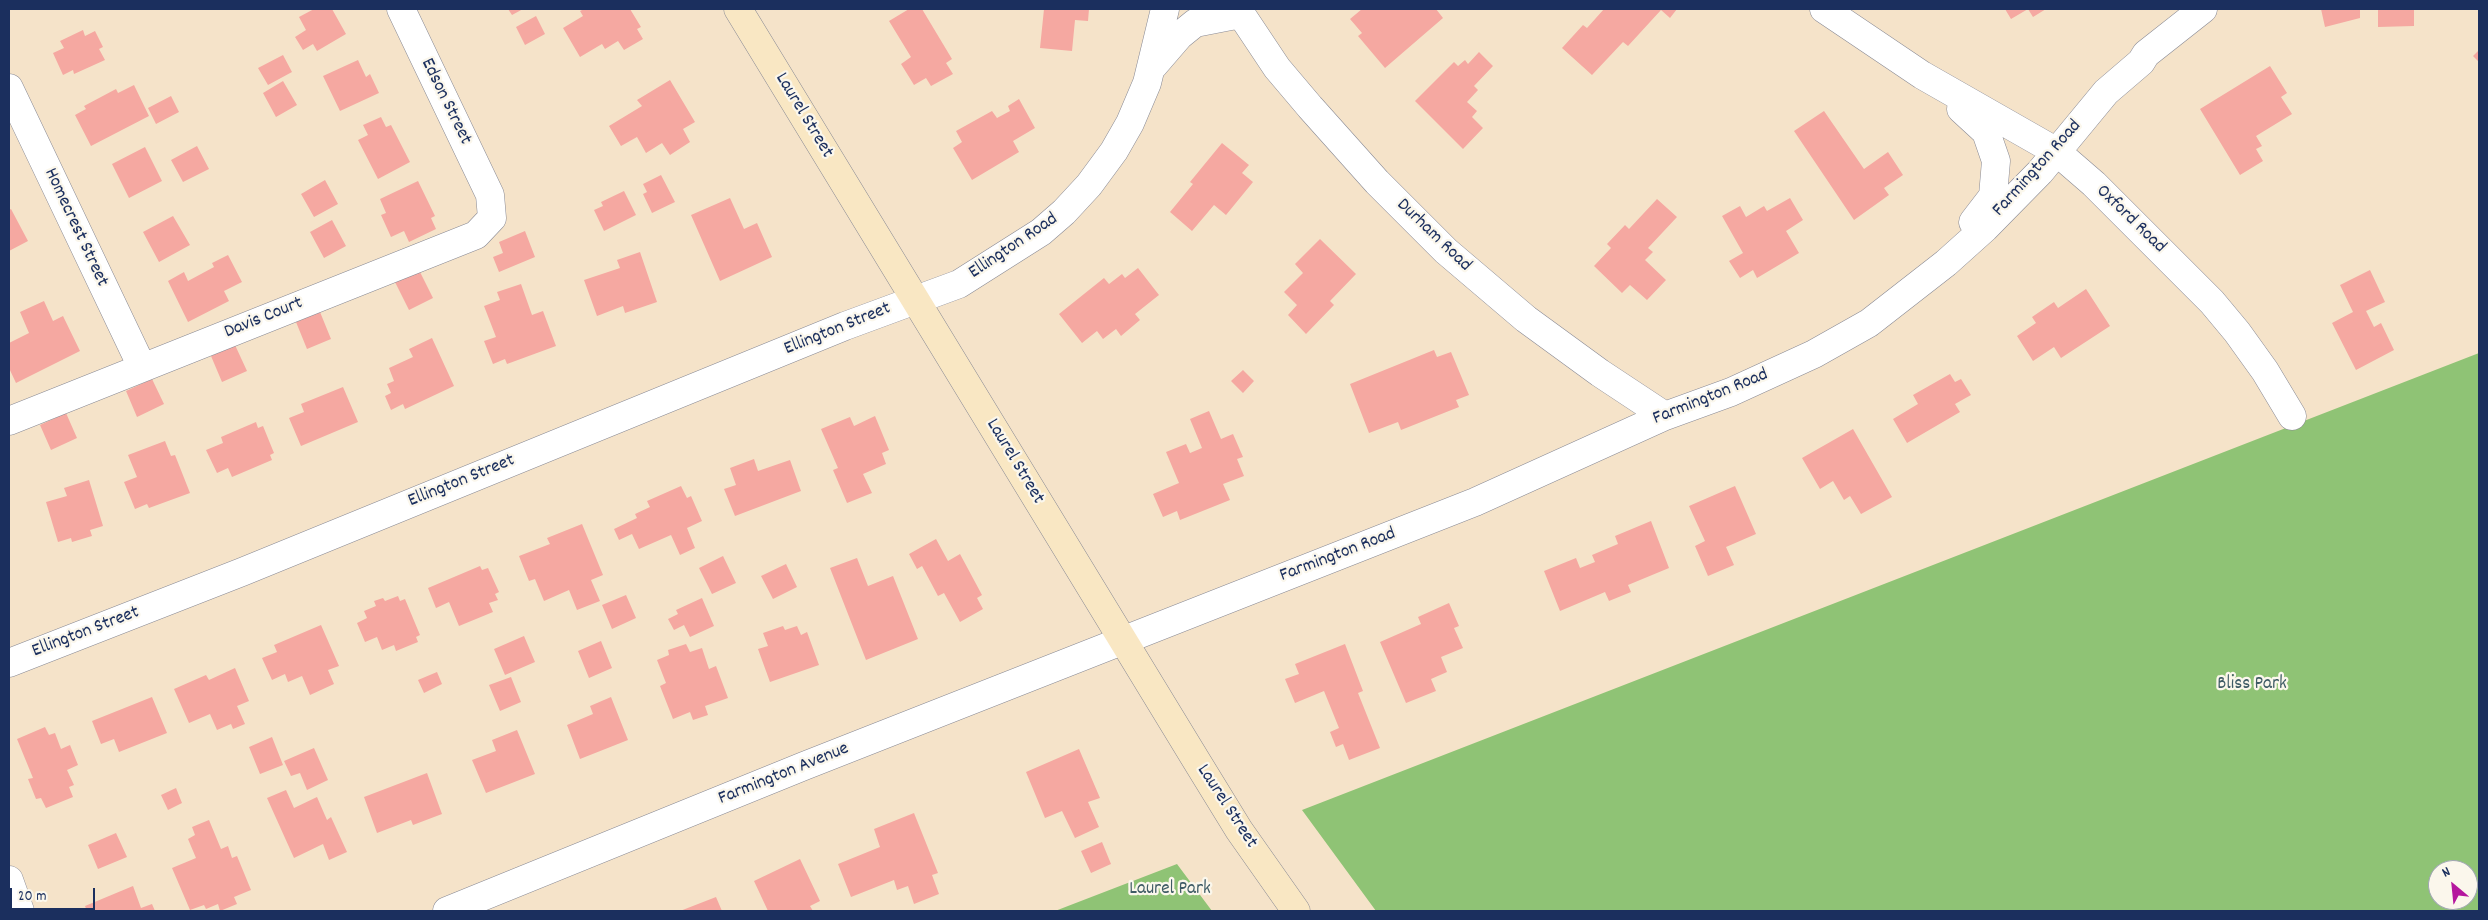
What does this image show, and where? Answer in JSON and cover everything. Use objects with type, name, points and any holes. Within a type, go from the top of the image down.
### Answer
[{"type":"street","name":"Edson Street","points":[[401,9],[490,195]]},
{"type":"street","name":"Laurel Street","points":[[738,9],[1239,830],[1296,911]]},
{"type":"street","name":"Ellington Road","points":[[915,300],[959,284],[1018,248],[1064,212],[1090,185],[1114,151],[1130,123],[1151,69],[1165,9]]},
{"type":"street","name":"Oxford Road","points":[[1824,9],[1922,74],[2056,152],[2101,191],[2212,302],[2237,332],[2265,371],[2292,416]]},
{"type":"street","points":[[2146,54],[2162,32],[2171,9]]},
{"type":"street","name":"Farmington Road","points":[[1123,641],[1475,502],[1665,416],[1758,381],[1814,354],[1869,323],[1946,262],[1984,228],[2056,152],[2106,92],[2141,62],[2146,54],[2203,9]]},
{"type":"street","name":"Durham Road","points":[[1151,69],[1179,36],[1196,23],[1239,11],[1277,68],[1310,107],[1377,182],[1446,251],[1526,319],[1665,416]]},
{"type":"street","name":"Oxford Road","points":[[1922,74],[1986,132],[1996,161],[1992,196],[1946,262]]},
{"type":"street","name":"Homecrest Street","points":[[9,88],[142,367]]},
{"type":"street","name":"Davis Court","points":[[9,421],[476,235],[492,218],[490,195]]},
{"type":"street","name":"Ellington Street","points":[[9,663],[251,568],[845,326],[915,300]]},
{"type":"street","name":"Farmington Avenue","points":[[446,911],[804,766],[1123,641]]},
{"type":"street","points":[[9,880],[20,911]]},
{"type":"green space","name":"Bliss Park","points":[[2479,353],[2479,911],[1376,911],[1302,810]]},
{"type":"green space","name":"Laurel Park","points":[[1177,864],[1212,911],[1055,911]]},
{"type":"building","points":[[314,9],[332,9],[346,34],[317,51],[313,44],[303,50],[295,37],[306,30],[299,17]]},
{"type":"building","points":[[508,9],[523,9],[512,15]]},
{"type":"building","points":[[584,9],[630,9],[641,27],[637,29],[643,39],[624,50],[618,41],[605,49],[602,44],[580,57],[563,28],[583,16],[580,11]]},
{"type":"building","points":[[909,9],[922,9],[952,59],[946,63],[953,74],[931,86],[926,78],[914,85],[901,64],[911,57],[889,21]]},
{"type":"building","points":[[1044,9],[1089,9],[1088,21],[1075,20],[1072,51],[1040,48]]},
{"type":"building","points":[[1362,9],[1436,9],[1443,18],[1385,68],[1358,36],[1362,33],[1350,19]]},
{"type":"building","points":[[1604,9],[1677,9],[1670,18],[1661,10],[1628,46],[1623,42],[1592,75],[1562,48],[1583,25],[1587,28]]},
{"type":"building","points":[[2005,9],[2028,9],[2011,19]]},
{"type":"building","points":[[2028,9],[2046,9],[2033,17]]},
{"type":"building","points":[[2321,9],[2360,9],[2360,18],[2325,27]]},
{"type":"building","points":[[2378,9],[2414,9],[2414,26],[2378,27]]},
{"type":"building","points":[[536,16],[545,34],[525,45],[516,27]]},
{"type":"building","points":[[83,30],[85,36],[95,31],[103,47],[99,49],[105,60],[74,74],[73,70],[63,75],[53,53],[64,48],[60,41]]},
{"type":"building","points":[[2479,50],[2479,62],[2473,56]]},
{"type":"building","points":[[1479,52],[1493,66],[1474,86],[1478,90],[1467,102],[1477,111],[1472,117],[1483,128],[1463,149],[1415,101],[1454,62],[1458,66],[1465,60],[1468,64]]},
{"type":"building","points":[[283,55],[292,72],[268,85],[258,68]]},
{"type":"building","points":[[358,60],[366,77],[370,74],[379,93],[340,111],[323,76]]},
{"type":"building","points":[[2270,66],[2287,93],[2281,97],[2292,114],[2256,136],[2262,146],[2256,149],[2263,161],[2240,175],[2200,109]]},
{"type":"building","points":[[670,80],[695,122],[683,129],[690,142],[670,155],[662,143],[646,153],[637,137],[621,146],[609,126],[642,106],[637,100]]},
{"type":"building","points":[[283,81],[297,105],[276,117],[263,93]]},
{"type":"building","points":[[134,85],[149,116],[91,146],[75,115],[86,109],[84,106],[116,89],[118,93]]},
{"type":"building","points":[[171,96],[179,112],[156,124],[148,108]]},
{"type":"building","points":[[1019,99],[1035,128],[1013,141],[1019,152],[972,180],[953,148],[962,142],[956,131],[992,111],[997,118],[1010,111],[1008,106]]},
{"type":"building","points":[[1824,111],[1864,169],[1888,152],[1903,175],[1884,188],[1889,195],[1854,220],[1794,131]]},
{"type":"building","points":[[381,117],[386,127],[391,125],[410,162],[378,179],[358,140],[368,135],[363,125]]},
{"type":"building","points":[[1222,143],[1249,165],[1242,173],[1253,182],[1226,215],[1214,205],[1192,231],[1170,212],[1193,184],[1190,182]]},
{"type":"building","points":[[197,146],[209,169],[183,182],[171,160]]},
{"type":"building","points":[[145,147],[162,181],[129,198],[112,164]]},
{"type":"building","points":[[661,175],[675,202],[652,213],[643,194],[647,192],[643,184]]},
{"type":"building","points":[[325,180],[338,204],[314,217],[301,194]]},
{"type":"building","points":[[418,181],[435,216],[431,218],[436,229],[409,242],[404,231],[391,237],[381,215],[386,213],[380,199]]},
{"type":"building","points":[[624,191],[636,215],[604,231],[594,210],[603,206],[601,202]]},
{"type":"building","points":[[730,198],[744,229],[757,223],[772,257],[720,281],[691,215]]},
{"type":"building","points":[[1790,198],[1803,220],[1786,231],[1799,253],[1757,278],[1753,270],[1740,278],[1729,261],[1743,253],[1722,216],[1740,206],[1746,217],[1764,206],[1767,211]]},
{"type":"building","points":[[1657,199],[1677,217],[1648,248],[1653,252],[1645,260],[1666,280],[1647,300],[1630,285],[1622,293],[1594,266],[1611,248],[1607,244],[1625,225],[1629,229]]},
{"type":"building","points":[[11,209],[28,241],[9,251],[9,210]]},
{"type":"building","points":[[173,216],[190,245],[159,262],[143,232]]},
{"type":"building","points":[[332,220],[346,246],[324,258],[310,232]]},
{"type":"building","points":[[525,231],[535,257],[499,272],[493,257],[503,253],[499,242]]},
{"type":"building","points":[[1320,239],[1356,274],[1330,301],[1334,305],[1306,334],[1288,315],[1297,305],[1284,292],[1303,273],[1295,264]]},
{"type":"building","points":[[640,252],[657,302],[625,313],[623,306],[597,316],[584,280],[620,268],[617,260]]},
{"type":"building","points":[[228,255],[242,282],[224,291],[229,301],[188,322],[168,281],[184,272],[188,281],[214,267],[212,263]]},
{"type":"building","points":[[1138,268],[1159,295],[1135,314],[1140,320],[1121,336],[1116,329],[1103,339],[1097,331],[1082,343],[1059,314],[1104,278],[1109,284],[1122,274],[1125,278]]},
{"type":"building","points":[[419,270],[433,298],[409,310],[395,282]]},
{"type":"building","points":[[2370,270],[2385,302],[2366,311],[2374,327],[2381,323],[2394,350],[2356,370],[2332,323],[2353,312],[2340,285]]},
{"type":"building","points":[[521,284],[532,315],[543,311],[556,346],[507,364],[505,359],[493,364],[484,341],[496,337],[484,306],[500,300],[497,292]]},
{"type":"building","points":[[2086,289],[2110,326],[2061,358],[2054,347],[2033,361],[2017,336],[2036,323],[2032,317],[2054,302],[2058,308]]},
{"type":"building","points":[[44,301],[53,321],[63,316],[80,351],[16,383],[9,368],[9,343],[29,333],[20,312]]},
{"type":"building","points":[[320,312],[331,339],[307,349],[296,322]]},
{"type":"building","points":[[432,338],[454,386],[405,409],[403,404],[391,410],[385,396],[391,393],[387,384],[394,381],[389,368],[413,357],[409,349]]},
{"type":"building","points":[[235,345],[247,371],[222,382],[211,356]]},
{"type":"building","points":[[1434,350],[1437,357],[1451,352],[1469,395],[1456,400],[1459,407],[1401,430],[1398,422],[1369,433],[1350,384]]},
{"type":"building","points":[[1243,370],[1254,381],[1243,393],[1231,381]]},
{"type":"building","points":[[1950,374],[1955,382],[1961,379],[1971,395],[1955,404],[1960,412],[1907,443],[1893,419],[1918,404],[1913,395]]},
{"type":"building","points":[[152,379],[164,404],[137,417],[126,391]]},
{"type":"building","points":[[343,387],[358,422],[301,446],[289,418],[304,412],[301,404]]},
{"type":"building","points":[[1209,411],[1221,439],[1233,434],[1243,457],[1237,459],[1244,476],[1223,484],[1230,500],[1180,520],[1177,511],[1163,517],[1153,494],[1179,483],[1166,452],[1186,444],[1190,453],[1202,448],[1190,419]]},
{"type":"building","points":[[66,413],[77,438],[51,450],[40,425]]},
{"type":"building","points":[[875,416],[889,450],[882,453],[886,464],[863,474],[872,493],[847,503],[833,470],[838,468],[821,429],[850,417],[854,426]]},
{"type":"building","points":[[256,422],[258,428],[263,426],[274,453],[270,455],[272,460],[232,477],[228,468],[217,473],[206,450],[223,443],[221,437]]},
{"type":"building","points":[[1853,429],[1892,497],[1861,514],[1850,496],[1844,500],[1833,481],[1820,489],[1802,458]]},
{"type":"building","points":[[165,441],[171,456],[175,455],[190,493],[149,508],[147,504],[135,509],[124,482],[137,477],[128,455]]},
{"type":"building","points":[[754,459],[758,471],[790,460],[801,491],[735,516],[724,489],[736,485],[730,468]]},
{"type":"building","points":[[89,480],[103,526],[90,530],[92,536],[72,542],[71,538],[58,542],[46,502],[67,496],[64,488]]},
{"type":"building","points":[[681,486],[687,498],[691,496],[702,521],[687,528],[695,548],[680,555],[671,535],[639,549],[632,534],[619,540],[614,529],[637,518],[635,514],[650,507],[647,501]]},
{"type":"building","points":[[1735,486],[1756,534],[1726,547],[1734,565],[1708,576],[1695,546],[1705,541],[1689,506]]},
{"type":"building","points":[[1651,521],[1669,568],[1628,585],[1631,592],[1609,601],[1605,592],[1560,611],[1544,571],[1576,558],[1580,568],[1595,562],[1592,555],[1618,544],[1615,536]]},
{"type":"building","points":[[582,524],[603,575],[591,580],[600,601],[577,610],[569,590],[544,601],[535,579],[529,581],[519,556],[550,544],[547,538]]},
{"type":"building","points":[[936,539],[948,561],[960,554],[982,595],[977,598],[983,609],[960,622],[944,593],[938,596],[922,566],[917,569],[909,554]]},
{"type":"building","points":[[723,556],[736,583],[712,594],[699,568]]},
{"type":"building","points":[[857,558],[868,586],[893,576],[918,639],[866,660],[830,568]]},
{"type":"building","points":[[786,564],[797,587],[773,599],[761,576]]},
{"type":"building","points":[[480,566],[482,570],[488,568],[499,592],[495,594],[498,600],[489,603],[493,612],[459,626],[449,602],[436,608],[428,588]]},
{"type":"building","points":[[626,595],[636,618],[612,629],[602,605]]},
{"type":"building","points":[[398,596],[400,601],[405,599],[420,635],[416,637],[418,642],[396,651],[394,645],[382,650],[377,637],[365,642],[357,623],[367,618],[364,611],[376,606],[374,601],[383,598],[385,601]]},
{"type":"building","points":[[702,598],[714,626],[690,637],[684,625],[674,630],[668,619],[678,614],[676,610]]},
{"type":"building","points":[[1449,603],[1459,626],[1454,628],[1463,648],[1441,657],[1447,672],[1431,679],[1436,691],[1406,703],[1380,642],[1421,624],[1418,617]]},
{"type":"building","points":[[321,625],[339,666],[328,670],[334,684],[310,695],[302,676],[288,682],[285,674],[272,680],[262,658],[277,652],[274,645]]},
{"type":"building","points":[[783,626],[785,630],[797,626],[801,635],[807,632],[819,665],[770,682],[758,649],[768,646],[763,633]]},
{"type":"building","points":[[524,636],[535,662],[505,675],[494,649]]},
{"type":"building","points":[[601,641],[612,668],[589,678],[578,651]]},
{"type":"building","points":[[686,644],[690,652],[702,648],[709,669],[716,666],[728,698],[705,706],[708,715],[693,720],[690,712],[673,719],[660,686],[666,683],[657,660],[669,655],[668,650]]},
{"type":"building","points":[[1345,644],[1363,691],[1358,693],[1380,748],[1349,760],[1343,744],[1336,747],[1330,732],[1339,728],[1324,691],[1295,703],[1285,679],[1299,674],[1295,664]]},
{"type":"building","points":[[235,668],[249,701],[237,706],[245,724],[233,729],[231,724],[217,730],[210,714],[189,723],[174,689],[206,675],[209,680]]},
{"type":"building","points":[[437,672],[442,684],[424,693],[418,680]]},
{"type":"building","points":[[511,677],[521,702],[500,711],[489,685]]},
{"type":"building","points":[[152,697],[167,733],[119,752],[114,739],[101,744],[92,721]]},
{"type":"building","points":[[611,697],[628,740],[580,759],[567,725],[593,714],[590,706]]},
{"type":"building","points":[[45,727],[49,735],[55,733],[61,749],[70,745],[78,765],[67,770],[74,785],[69,787],[73,797],[46,808],[41,798],[36,799],[28,779],[33,778],[17,739]]},
{"type":"building","points":[[517,730],[535,774],[486,793],[472,760],[496,751],[492,740]]},
{"type":"building","points":[[272,737],[283,765],[260,774],[249,747]]},
{"type":"building","points":[[314,748],[328,780],[307,790],[300,773],[291,776],[284,761]]},
{"type":"building","points":[[1079,749],[1100,798],[1088,802],[1099,827],[1075,838],[1062,811],[1045,818],[1026,772]]},
{"type":"building","points":[[427,773],[442,814],[413,825],[411,820],[377,833],[364,797]]},
{"type":"building","points":[[176,788],[182,803],[168,810],[161,795]]},
{"type":"building","points":[[286,790],[294,808],[317,797],[327,820],[331,817],[347,852],[329,860],[323,844],[294,858],[267,798]]},
{"type":"building","points":[[914,813],[938,873],[932,875],[939,894],[914,904],[908,886],[897,890],[894,880],[851,897],[838,864],[880,847],[874,829]]},
{"type":"building","points":[[209,820],[221,849],[228,846],[232,858],[237,856],[251,890],[234,897],[237,904],[220,911],[218,904],[206,909],[204,905],[190,910],[172,868],[196,858],[188,839],[195,835],[192,827]]},
{"type":"building","points":[[116,833],[127,857],[98,869],[88,845]]},
{"type":"building","points":[[1102,842],[1111,864],[1091,873],[1081,851]]},
{"type":"building","points":[[800,859],[820,901],[810,906],[813,911],[768,911],[754,881]]},
{"type":"building","points":[[133,886],[141,908],[152,904],[155,911],[87,911],[85,906]]},
{"type":"building","points":[[716,897],[722,911],[680,911]]}]
